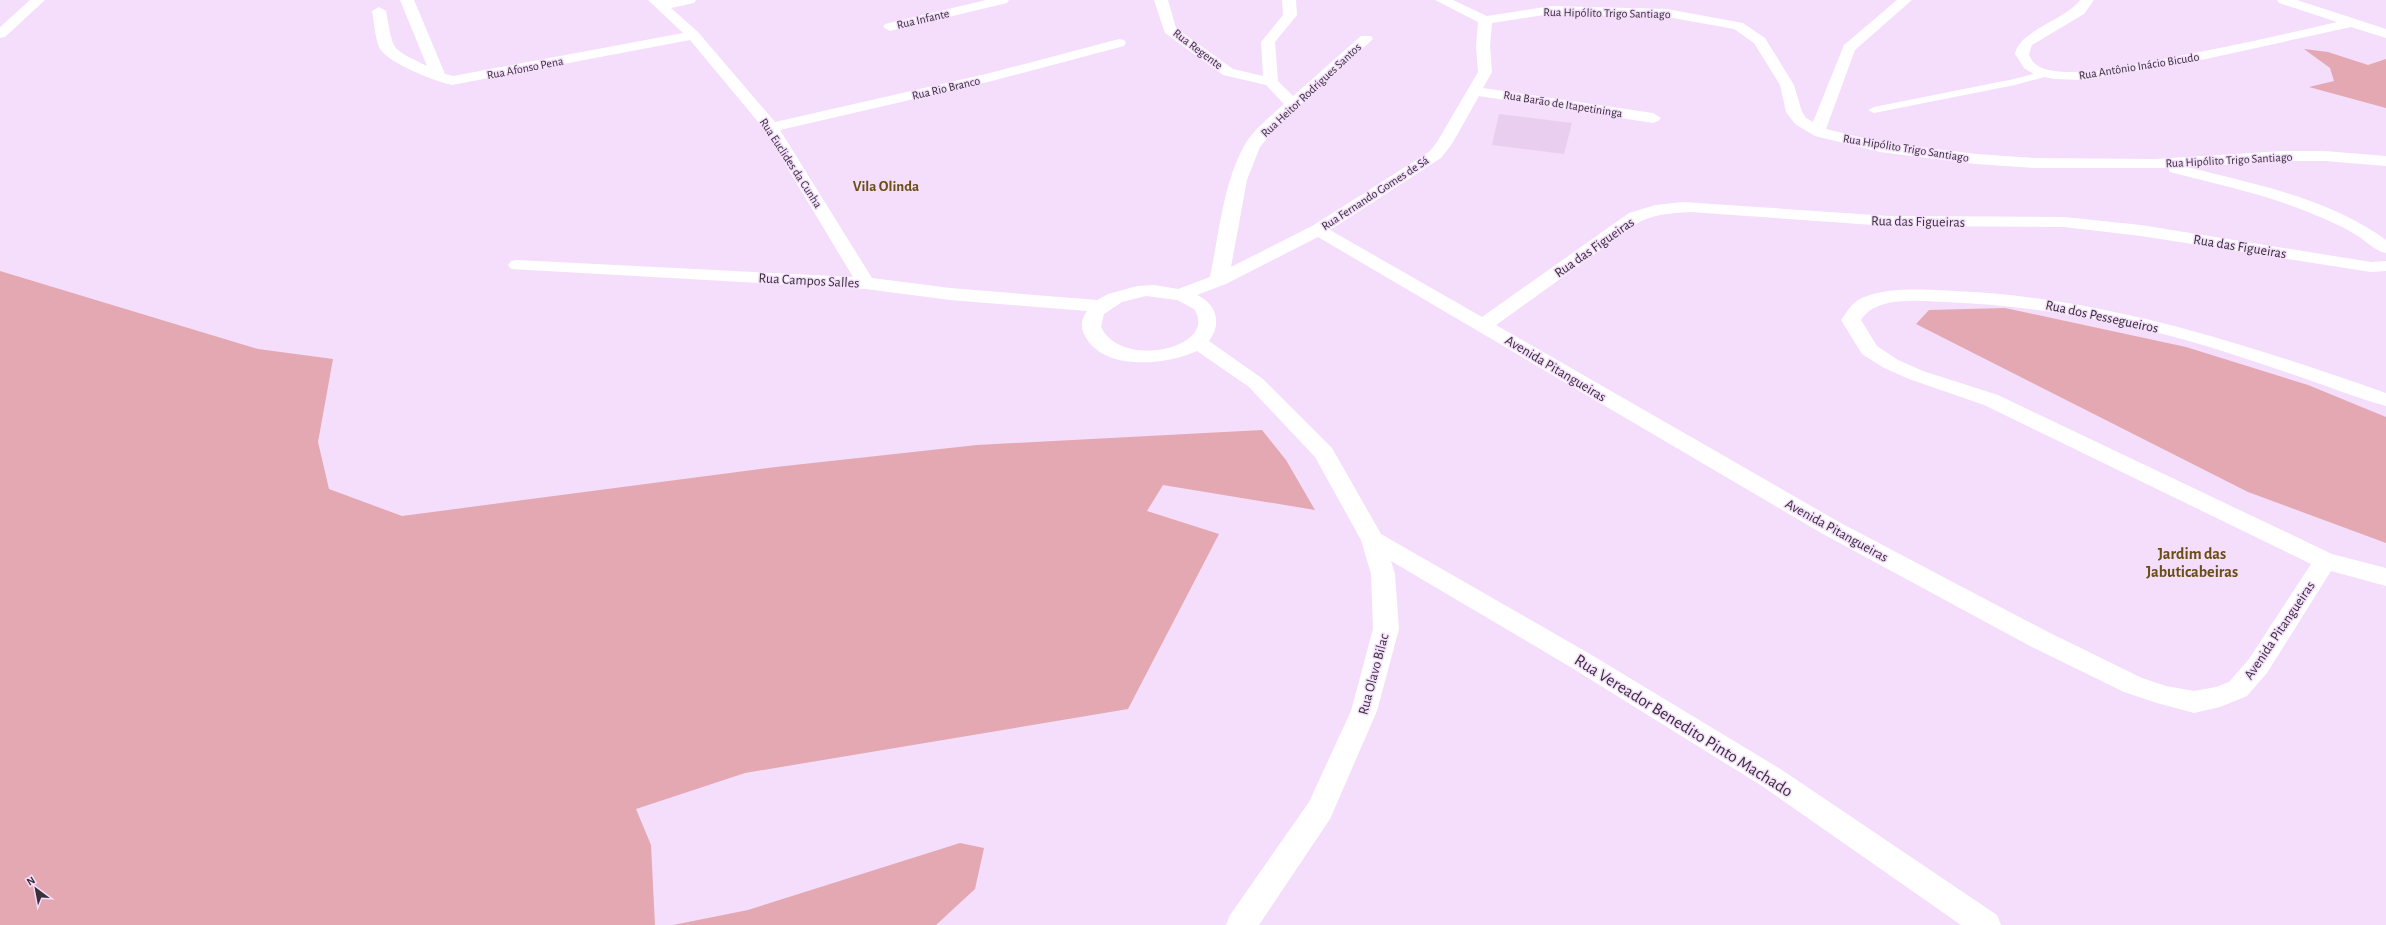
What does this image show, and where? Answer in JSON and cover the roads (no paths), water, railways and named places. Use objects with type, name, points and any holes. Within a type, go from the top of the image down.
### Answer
[{"type":"street","points":[[0,34],[38,0]]},
{"type":"street","points":[[407,0],[439,77]]},
{"type":"street","points":[[658,3],[689,0]]},
{"type":"street","name":"Rua Infante","points":[[890,26],[1002,0]]},
{"type":"street","name":"Rua Regente","points":[[1161,0],[1170,30],[1228,72],[1271,82]]},
{"type":"street","points":[[1290,0],[1290,15],[1268,42],[1271,82],[1293,104]]},
{"type":"street","points":[[1442,0],[1485,20]]},
{"type":"street","points":[[1817,131],[1849,48],[1905,0]]},
{"type":"street","name":"Rua Antônio Inácio Bicudo","points":[[2087,0],[2079,11],[2027,42],[2022,50],[2022,56],[2027,65],[2048,73],[2074,76],[2107,73],[2182,60],[2350,23]]},
{"type":"street","points":[[2284,0],[2386,34]]},
{"type":"street","name":"Rua Euclides da Cunha","points":[[658,3],[693,35],[771,127],[866,283]]},
{"type":"street","name":"Rua Hipólito Trigo Santiago","points":[[1485,20],[1551,10],[1667,13],[1738,26],[1760,41],[1768,57],[1787,85],[1794,112],[1800,121],[1817,131],[1859,143],[1976,159],[2035,163],[2155,164],[2290,156],[2325,156],[2386,161]]},
{"type":"street","name":"Rua Afonso Pena","points":[[379,12],[386,47],[392,54],[439,77],[452,81],[693,35]]},
{"type":"street","name":"Rua Fernando Gomes de Sá","points":[[1181,294],[1219,280],[1318,230],[1435,154],[1444,144],[1485,72],[1483,46],[1485,20]]},
{"type":"street","name":"Rua Heitor Rodrigues Santos","points":[[1219,280],[1239,180],[1252,146],[1293,104],[1366,39]]},
{"type":"street","name":"Rua Rio Branco","points":[[771,127],[992,77],[1119,43]]},
{"type":"street","name":"Rua Barão de Itapetininga","points":[[1474,91],[1653,118]]},
{"type":"street","points":[[2155,164],[2316,209],[2342,221],[2386,248]]},
{"type":"street","name":"Rua das Figueiras","points":[[1483,325],[1635,217],[1651,210],[1668,208],[1697,208],[1840,219],[1915,222],[2062,222],[2202,239],[2364,266],[2386,266]]},
{"type":"street","name":"Avenida Pitangueiras","points":[[1318,230],[1838,531],[2046,642],[2133,685],[2166,696],[2194,702],[2220,697],[2238,689],[2258,666],[2325,561]]},
{"type":"street","name":"Rua Campos Salles","points":[[517,265],[866,283],[950,294],[1100,306]]},
{"type":"street","points":[[1140,291],[1164,291],[1181,294],[1195,301],[1204,310],[1208,321],[1206,332],[1197,342],[1183,351],[1164,356],[1144,357],[1119,352],[1108,348],[1096,339],[1091,328],[1093,316],[1100,306],[1113,298],[1140,291]]},
{"type":"street","name":"Rua dos Pessegueiros","points":[[2325,561],[2220,509],[1991,400],[1916,375],[1891,364],[1869,350],[1851,320],[1862,306],[1888,298],[1910,296],[1981,296],[2050,305],[2149,325],[2230,348],[2386,400]]},
{"type":"street","name":"Rua Olavo Bilac","points":[[1197,342],[1256,383],[1324,453],[1373,540],[1383,574],[1386,629],[1364,712],[1320,810],[1241,925]]},
{"type":"street","name":"Rua Vereador Benedito Pinto Machado","points":[[1373,540],[1581,661],[1772,778],[1970,920]]},
{"type":"street","points":[[2325,561],[2386,577]]},
{"type":"lane","points":[[1874,110],[2008,84],[2048,73]]},
{"type":"district","name":"Vila Olinda","points":[[886,186]]},
{"type":"district","name":"Jardim das Jabuticabeiras","points":[[2192,562]]}]
